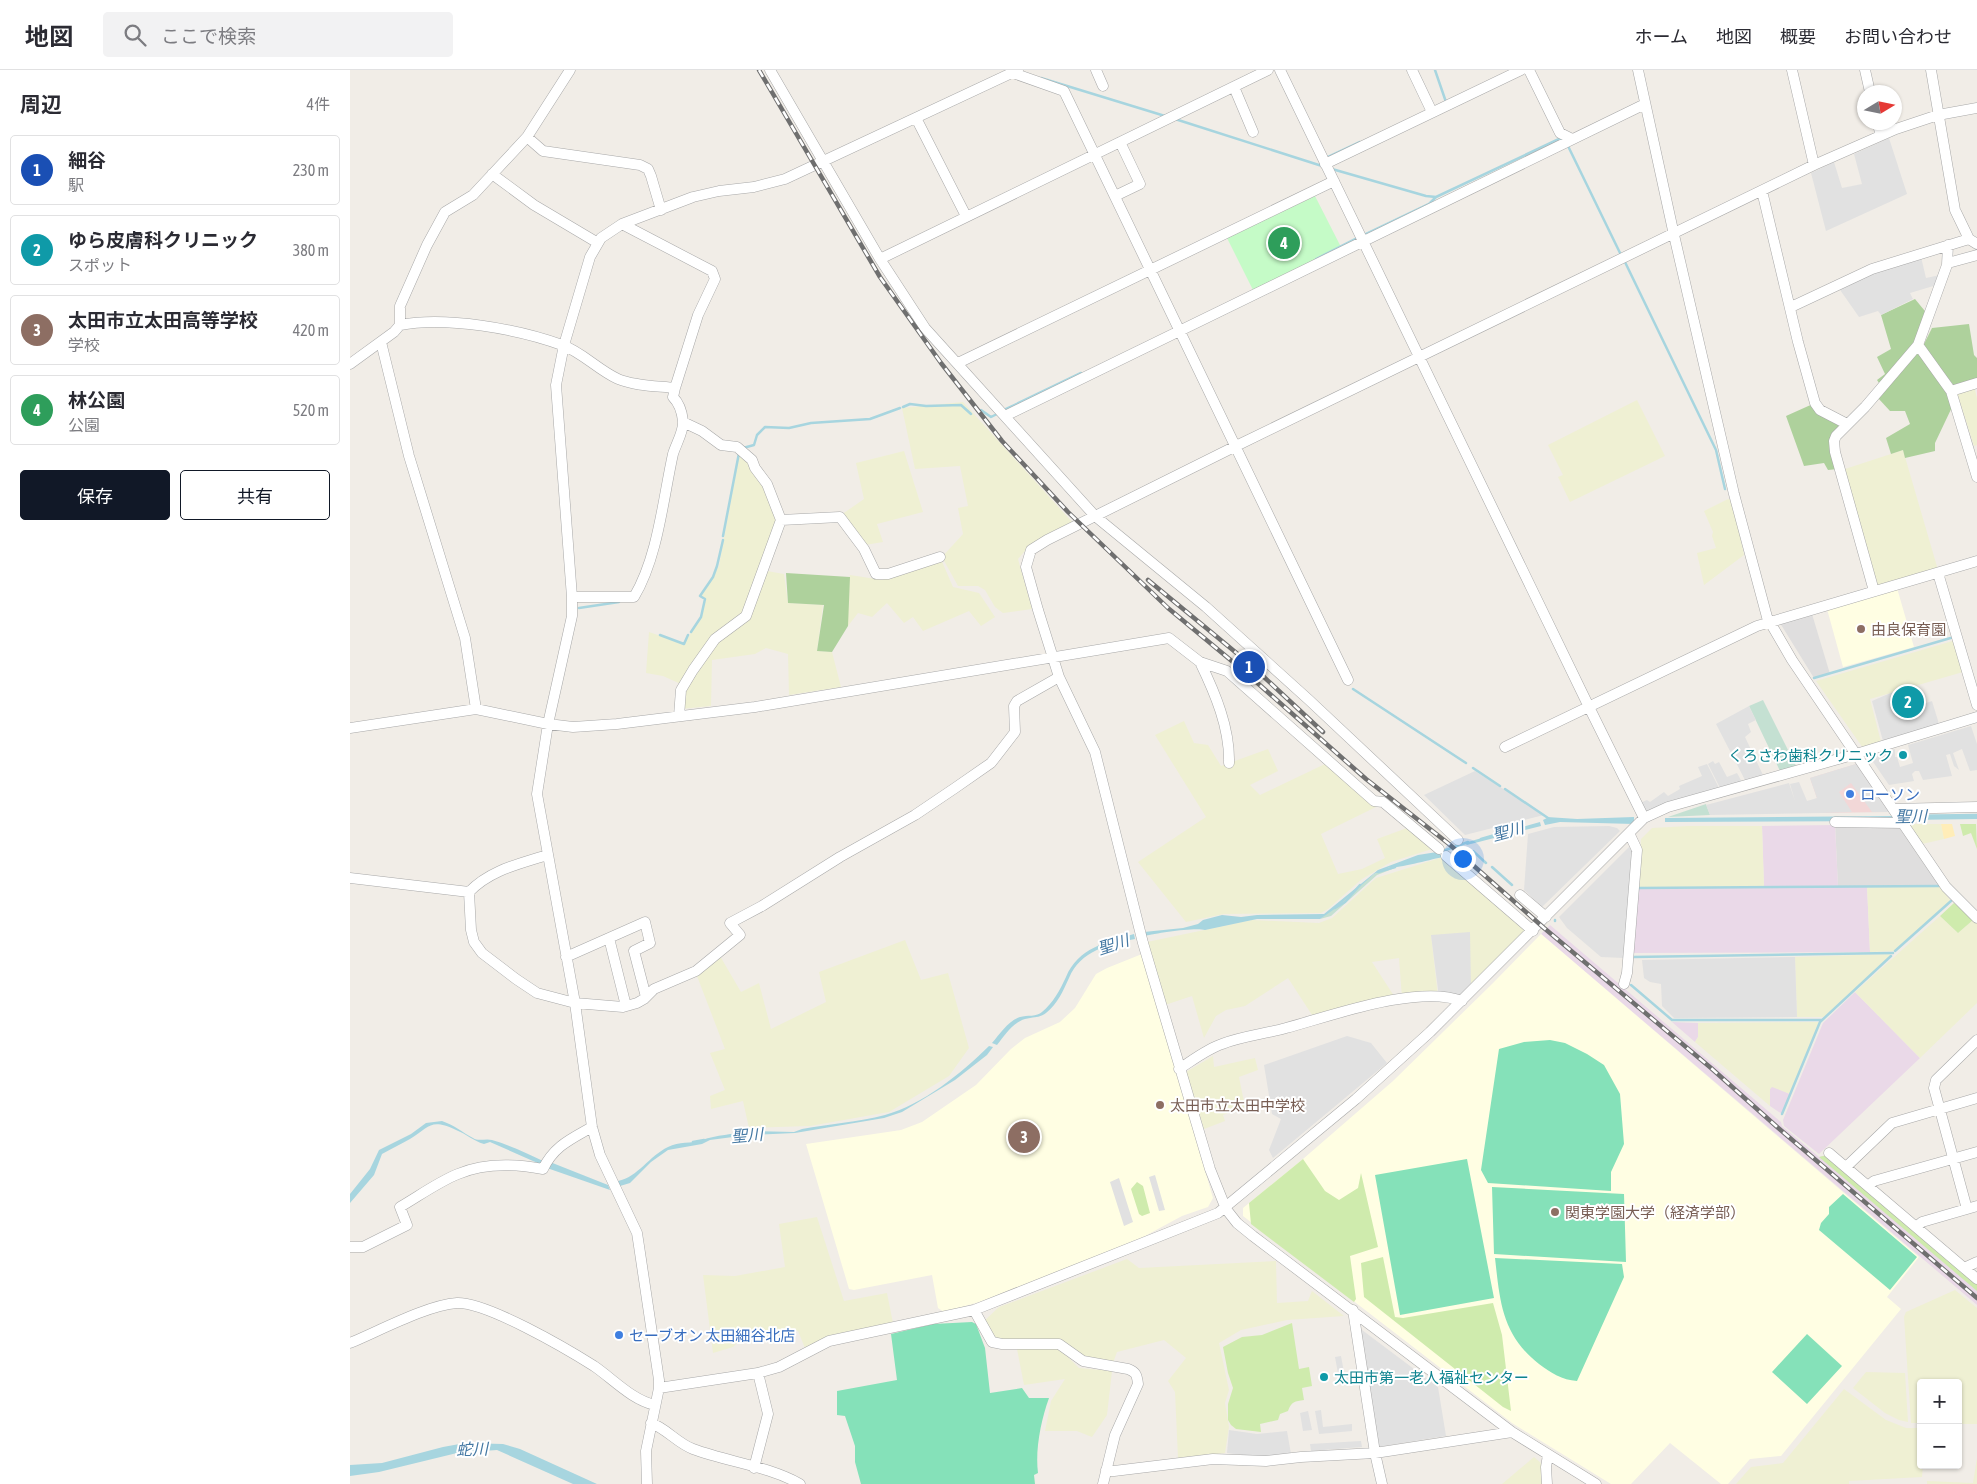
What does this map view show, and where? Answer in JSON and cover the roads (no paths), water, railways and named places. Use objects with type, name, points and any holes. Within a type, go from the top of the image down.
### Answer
[{"type":"street","points":[[400,325],[400,306],[427,245],[445,212],[473,195],[527,137],[570,70]]},
{"type":"street","points":[[770,70],[880,259],[925,328],[1095,516],[1220,620],[1309,700],[1458,840]]},
{"type":"street","points":[[1096,70],[1103,86]]},
{"type":"street","points":[[880,259],[1268,70]]},
{"type":"street","points":[[1280,70],[1644,818]]},
{"type":"street","points":[[1412,70],[1432,112]]},
{"type":"street","points":[[1529,70],[1560,133],[1572,139]]},
{"type":"street","points":[[1638,70],[1734,494],[1769,622],[1792,660],[1946,887],[1977,918]]},
{"type":"street","points":[[1792,70],[1814,165]]},
{"type":"street","points":[[1865,70],[1868,85]]},
{"type":"street","points":[[1791,307],[1872,270],[1948,245],[1973,241],[1955,210],[1931,70]]},
{"type":"street","points":[[646,1484],[646,1451],[650,1423],[659,1388],[656,1352],[637,1233],[600,1154],[592,1127],[575,1003],[537,794],[548,724],[572,616],[556,385],[564,345],[590,257],[601,238],[622,224],[693,197],[719,191],[754,187],[785,179],[1015,71],[1064,91],[1348,680]]},
{"type":"street","points":[[1325,164],[1516,71]]},
{"type":"street","points":[[1234,86],[1253,132]]},
{"type":"street","points":[[1005,416],[1645,104]]},
{"type":"street","points":[[1596,1484],[1512,1432],[1248,1231],[1233,1219],[1226,1209],[1210,1169],[1179,1069],[1142,938],[1095,752],[1059,677],[1026,567],[1031,550],[1095,516],[1814,165],[1896,129],[1938,115],[1977,108]]},
{"type":"street","points":[[916,118],[966,216]]},
{"type":"street","points":[[1879,130],[1881,136]]},
{"type":"street","points":[[527,137],[543,151],[640,165],[648,170],[651,176],[660,210]]},
{"type":"street","points":[[1114,196],[1140,184],[1120,142]]},
{"type":"street","points":[[492,174],[534,205],[598,243]]},
{"type":"street","points":[[958,364],[1334,182]]},
{"type":"street","points":[[1762,191],[1798,342],[1815,403],[1820,410],[1847,424]]},
{"type":"street","points":[[572,597],[634,597],[642,585],[659,528],[674,452],[683,422],[678,402],[673,397],[675,388],[698,315],[715,279],[712,271],[622,224]]},
{"type":"street","points":[[1874,591],[1835,452],[1834,441],[1918,345],[1948,263],[1948,245]]},
{"type":"street","points":[[1948,263],[1977,255]]},
{"type":"street","points":[[350,364],[400,325],[434,321],[470,324],[513,332],[564,345],[618,379],[675,388]]},
{"type":"street","points":[[380,342],[409,456],[465,638],[476,709]]},
{"type":"street","points":[[1918,345],[1951,391],[1977,477]]},
{"type":"street","points":[[1951,391],[1977,382]]},
{"type":"street","points":[[678,716],[680,690],[692,670],[715,639],[746,616],[781,520],[767,484],[752,460],[737,447],[720,445],[702,431],[683,422]]},
{"type":"street","points":[[781,520],[840,517],[864,549],[876,574],[888,574],[940,557]]},
{"type":"street","points":[[1505,747],[1757,626],[1977,561]]},
{"type":"street","points":[[1938,573],[1977,705]]},
{"type":"street","points":[[350,728],[476,709],[548,724],[573,727],[617,724],[755,707],[1169,638],[1200,662],[1226,671],[1374,801],[1383,802],[1533,931]]},
{"type":"street","points":[[1200,662],[1216,694],[1229,749],[1229,763]]},
{"type":"street","points":[[547,855],[491,874],[469,892],[471,930],[474,942],[482,953],[537,993],[575,1003],[626,1006],[637,1003],[654,989],[696,971],[740,936],[730,923],[762,906],[840,857],[915,815],[990,763],[1015,732],[1014,706],[1017,701],[1059,677]]},
{"type":"street","points":[[659,1388],[758,1373],[779,1367],[829,1340],[974,1310],[1163,1236],[1226,1209],[1388,1070],[1462,1001],[1644,818],[1668,807],[1856,754],[1977,716]]},
{"type":"street","points":[[1835,822],[1977,808]]},
{"type":"street","points":[[1624,984],[1627,973],[1637,850],[1629,833]]},
{"type":"street","points":[[350,878],[469,892]]},
{"type":"street","points":[[1520,896],[1546,917]]},
{"type":"street","points":[[566,957],[645,922],[650,943],[634,951],[646,997]]},
{"type":"street","points":[[609,938],[626,1006]]},
{"type":"street","points":[[1179,1069],[1206,1051],[1223,1044],[1377,1003],[1405,997],[1448,997],[1462,1001]]},
{"type":"street","points":[[1916,1226],[1922,1222],[1972,1207],[1953,1159],[1934,1088],[1936,1080],[1976,1043]]},
{"type":"street","points":[[1846,1167],[1892,1124],[1977,1098]]},
{"type":"street","points":[[350,1247],[363,1247],[407,1225],[400,1207],[458,1174],[495,1166],[520,1165],[543,1169],[549,1156],[562,1144],[592,1127]]},
{"type":"street","points":[[1868,1186],[1874,1181],[1977,1152]]},
{"type":"street","points":[[1829,1153],[1977,1279]]},
{"type":"street","points":[[1964,1268],[1977,1262]]},
{"type":"street","points":[[350,1343],[439,1306],[458,1303],[490,1312],[571,1352],[604,1372],[642,1401],[655,1405]]},
{"type":"street","points":[[974,1310],[992,1342],[1002,1344],[1059,1344],[1083,1361],[1128,1369],[1138,1376],[1138,1384],[1115,1435],[1103,1484]]},
{"type":"street","points":[[1353,1310],[1375,1453],[1382,1484]]},
{"type":"street","points":[[754,1468],[768,1414],[758,1373]]},
{"type":"street","points":[[650,1423],[659,1426],[687,1447],[780,1474],[800,1484]]},
{"type":"street","points":[[1106,1470],[1124,1470],[1213,1459],[1266,1461],[1375,1453],[1512,1432]]},
{"type":"street","points":[[1548,1455],[1546,1467],[1548,1484]]},
{"type":"water","points":[[1905,815],[1977,816],[1977,819],[1908,820]]},
{"type":"water","points":[[1892,816],[1895,821],[1665,822],[1665,818]]},
{"type":"water","points":[[1547,817],[1577,819],[1634,817],[1634,824],[1560,822],[1545,825],[1543,820]]},
{"type":"water","points":[[1540,822],[1541,826],[1467,845],[1464,843]]},
{"type":"water","points":[[1437,852],[1443,857],[1390,867],[1374,874],[1336,908],[1320,919],[1257,919],[1205,930],[1185,930],[1145,936],[1144,932],[1183,928],[1222,915],[1241,917],[1324,914],[1378,870],[1418,855]]},
{"type":"water","points":[[1134,934],[1135,939],[1096,950],[1088,955],[1074,969],[1060,997],[1044,1015],[1016,1023],[997,1045],[992,1043],[1012,1021],[1023,1016],[1040,1014],[1050,1005],[1071,967],[1085,953],[1103,943]]},
{"type":"water","points":[[989,1046],[993,1047],[987,1055],[955,1080],[902,1112],[884,1118],[795,1133],[752,1135],[751,1131],[794,1132],[885,1115],[899,1110],[941,1087],[967,1067]]},
{"type":"water","points":[[442,1121],[475,1139],[492,1140],[524,1152],[543,1161],[542,1165],[490,1142],[484,1144],[447,1126],[435,1124],[382,1154],[374,1175],[350,1203],[350,1194],[370,1169],[379,1150],[411,1134],[426,1123]]},
{"type":"water","points":[[748,1132],[748,1135],[710,1140],[702,1144],[668,1150],[651,1162],[630,1183],[620,1186],[618,1181],[638,1171],[661,1151],[672,1145]]},
{"type":"water","points":[[550,1162],[608,1185],[610,1190],[547,1168]]},
{"type":"water","name":"蛇川","points":[[465,1443],[503,1444],[520,1449],[597,1484],[573,1484],[497,1450],[457,1453],[379,1472],[350,1476],[350,1465],[382,1463]]},
{"type":"waterway","points":[[1435,70],[1446,102]]},
{"type":"waterway","points":[[1041,78],[1165,116]]},
{"type":"waterway","points":[[1175,119],[1322,166]]},
{"type":"waterway","points":[[1332,169],[1426,196],[1436,197],[1559,139],[1562,141]]},
{"type":"waterway","points":[[1326,158],[1360,142]]},
{"type":"waterway","points":[[1568,146],[1621,255]]},
{"type":"waterway","points":[[1364,235],[1429,204],[1436,197]]},
{"type":"waterway","points":[[1316,259],[1357,238]]},
{"type":"waterway","points":[[1624,260],[1716,450],[1725,489]]},
{"type":"waterway","points":[[1004,410],[1081,373]]},
{"type":"waterway","points":[[903,407],[910,404],[926,406],[961,405],[971,414]]},
{"type":"waterway","points":[[743,448],[754,445],[757,435],[765,427],[789,428],[811,423],[870,419],[900,408]]},
{"type":"waterway","points":[[981,410],[991,417],[997,414]]},
{"type":"waterway","points":[[723,536],[739,453]]},
{"type":"waterway","points":[[691,632],[701,617],[705,599],[700,596],[713,577],[723,540]]},
{"type":"waterway","points":[[579,608],[619,602]]},
{"type":"waterway","points":[[660,635],[684,644],[688,635]]},
{"type":"waterway","points":[[1814,678],[1954,637]]},
{"type":"waterway","points":[[1353,689],[1466,763]]},
{"type":"waterway","points":[[1473,768],[1500,786]]},
{"type":"waterway","points":[[1505,789],[1548,818]]},
{"type":"waterway","name":"聖川","points":[[1901,816],[1977,815]]},
{"type":"waterway","name":"聖川","points":[[1481,839],[1512,830]]},
{"type":"waterway","name":"聖川","points":[[1443,851],[1468,842]]},
{"type":"waterway","points":[[1473,851],[1486,863]]},
{"type":"waterway","name":"聖川","points":[[1378,872],[1395,867]]},
{"type":"waterway","points":[[1492,867],[1512,885]]},
{"type":"waterway","name":"聖川","points":[[1335,908],[1345,902],[1360,885]]},
{"type":"waterway","points":[[1638,890],[1638,888],[1939,886]]},
{"type":"waterway","points":[[1895,951],[1951,901]]},
{"type":"waterway","points":[[1633,957],[1893,953]]},
{"type":"waterway","points":[[1782,1114],[1820,1022],[1891,956]]},
{"type":"waterway","points":[[1631,985],[1672,1020],[1822,1020]]},
{"type":"waterway","name":"聖川","points":[[693,1142],[704,1140]]},
{"type":"railway","points":[[759,70],[880,277],[941,363],[1002,441],[1068,512],[1168,608],[1245,672],[1366,779],[1449,844],[1544,928],[1711,1068],[1977,1298]]},
{"type":"railway","points":[[1148,580],[1251,665],[1323,732]]},
{"type":"place","name":"林公園","points":[[1284,243]]},
{"type":"place","name":"由良保育園","points":[[1861,629]]},
{"type":"place","name":"細谷","points":[[1249,667]]},
{"type":"place","name":"ゆら皮膚科クリニック","points":[[1908,702]]},
{"type":"place","name":"くろさわ歯科クリニック","points":[[1903,755]]},
{"type":"place","name":"ローソン","points":[[1850,794]]},
{"type":"place","name":"太田市立太田中学校","points":[[1160,1105]]},
{"type":"place","name":"太田市立太田高等学校","points":[[1024,1137]]},
{"type":"place","name":"関東学園大学（経済学部）","points":[[1555,1212]]},
{"type":"place","name":"セーブオン 太田細谷北店","points":[[619,1335]]},
{"type":"place","name":"太田市第一老人福祉センター","points":[[1324,1377]]}]
